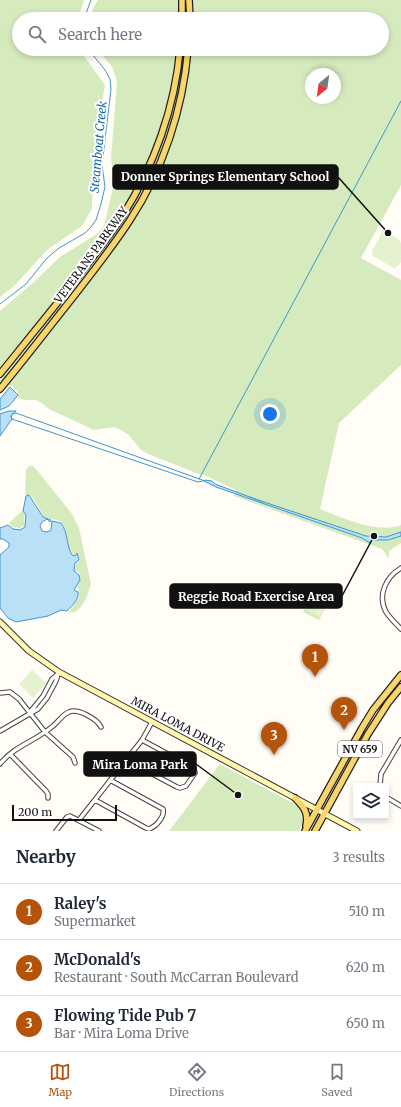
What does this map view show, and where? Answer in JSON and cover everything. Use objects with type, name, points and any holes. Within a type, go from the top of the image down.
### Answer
[{"type":"main road","points":[[182,0],[182,12]]},
{"type":"main road","points":[[189,0],[190,12]]},
{"type":"main road","name":"VETERANS PARKWAY","points":[[2,371],[94,256],[123,214],[139,186],[164,126],[173,94],[179,56]]},
{"type":"main road","name":"VETERANS PARKWAY","points":[[0,389],[15,372],[101,261],[130,220],[147,190],[163,156],[172,128],[182,94],[187,56]]},
{"type":"main road","name":"MIRA LOMA DRIVE","points":[[0,622],[29,651],[59,672],[357,831]]},
{"type":"main road","name":"NV 659","points":[[304,831],[367,720],[401,676]]},
{"type":"main road","points":[[390,701],[390,696],[401,683]]},
{"type":"main road","name":"NV 659","points":[[315,831],[368,734],[401,687]]},
{"type":"main road","points":[[295,798],[306,812],[307,820],[304,831]]},
{"type":"street","points":[[401,568],[393,573],[387,581],[382,597],[387,614],[401,629]]},
{"type":"street","points":[[0,731],[30,712],[38,709],[47,698],[56,682],[59,672]]},
{"type":"street","points":[[0,693],[6,692],[15,695],[45,732],[73,757],[75,763]]},
{"type":"street","points":[[0,764],[10,754],[45,732],[67,712],[71,711],[81,713],[97,722],[101,727]]},
{"type":"street","points":[[79,820],[142,740],[152,722]]},
{"type":"street","points":[[126,760],[177,787],[180,788],[186,786],[194,773],[194,768],[142,740]]},
{"type":"street","points":[[380,783],[381,774],[401,740]]},
{"type":"street","points":[[10,754],[46,791],[48,798]]},
{"type":"street","points":[[95,800],[146,828],[149,829],[155,826],[164,813],[163,809],[110,780]]},
{"type":"street","points":[[389,799],[401,806]]},
{"type":"street","points":[[56,831],[68,816],[99,831]]},
{"type":"street","points":[[88,831],[91,827]]},
{"type":"green space","points":[[0,0],[84,0],[80,12],[12,12],[12,56],[84,56],[105,85],[94,150],[92,208],[83,225],[47,250],[15,285],[0,297]]},
{"type":"green space","points":[[98,0],[401,0],[401,185],[361,258],[401,280],[401,365],[339,423],[320,509],[360,524],[382,528],[401,525],[401,543],[389,551],[389,558],[382,549],[234,496],[236,490],[202,474],[141,450],[129,435],[121,430],[114,427],[94,430],[49,409],[36,400],[24,400],[18,398],[18,393],[15,388],[8,384],[0,383],[0,311],[60,257],[97,234],[104,226],[113,188],[111,158],[117,81],[112,67],[103,56],[389,56],[389,12],[92,12]]},
{"type":"green space","points":[[383,230],[397,238],[401,243],[401,262],[395,269],[373,256],[372,251]]},
{"type":"green space","points":[[29,466],[33,466],[36,469],[72,514],[79,528],[91,584],[86,599],[80,608],[75,612],[68,613],[79,596],[78,587],[80,575],[79,572],[75,571],[76,563],[79,562],[79,557],[77,553],[74,555],[69,549],[65,528],[62,523],[60,521],[44,517],[31,495],[25,495],[26,470]]},
{"type":"green space","points":[[22,511],[25,513],[25,525],[20,528],[12,527],[9,523]]},
{"type":"green space","points":[[297,583],[313,592],[304,608],[288,600]]},
{"type":"green space","points":[[313,595],[328,603],[319,620],[303,612]]},
{"type":"green space","points":[[312,597],[319,601],[312,613],[306,609]]},
{"type":"green space","points":[[320,601],[326,605],[320,617],[313,614]]},
{"type":"green space","points":[[32,670],[46,683],[33,698],[19,684]]},
{"type":"green space","points":[[220,764],[302,808],[304,820],[299,831],[169,831]]},
{"type":"water","points":[[10,387],[18,395],[9,406],[0,410],[0,399]]},
{"type":"water","points":[[9,411],[16,411],[11,416],[12,419],[0,436],[0,414]]},
{"type":"water","points":[[204,481],[212,481],[215,484],[255,499],[366,536],[386,537],[401,532],[401,536],[388,540],[372,540],[370,543],[362,538],[216,487]]},
{"type":"water","points":[[29,495],[43,517],[51,520],[50,522],[47,519],[42,522],[40,526],[42,531],[47,532],[51,530],[52,521],[61,523],[72,555],[75,556],[77,553],[79,560],[75,563],[74,571],[79,575],[80,580],[74,590],[78,592],[77,600],[67,611],[61,610],[48,616],[16,622],[8,618],[0,608],[0,555],[9,547],[9,543],[3,539],[0,539],[0,528],[8,525],[13,529],[20,530],[25,527],[26,515],[23,511],[26,496]]},
{"type":"waterway","name":"Steamboat Creek","points":[[87,12],[91,0]]},
{"type":"waterway","name":"Steamboat Creek","points":[[0,304],[26,284],[47,258],[59,248],[85,233],[96,220],[105,187],[102,165],[111,89],[110,79],[94,56]]},
{"type":"waterway","points":[[199,479],[401,101]]},
{"type":"waterway","points":[[12,414],[16,413],[205,481]]},
{"type":"waterway","points":[[11,416],[12,419],[198,482],[203,481]]},
{"type":"waterway","points":[[250,497],[263,502]]},
{"type":"place","name":"Donner Springs Elementary School","points":[[388,233]]},
{"type":"place","name":"Reggie Road Exercise Area","points":[[374,536]]},
{"type":"place","name":"Raley's","points":[[315,677]]},
{"type":"place","name":"McDonald's","points":[[344,730]]},
{"type":"place","name":"Flowing Tide Pub 7","points":[[274,755]]},
{"type":"place","name":"Mira Loma Park","points":[[238,795]]}]
